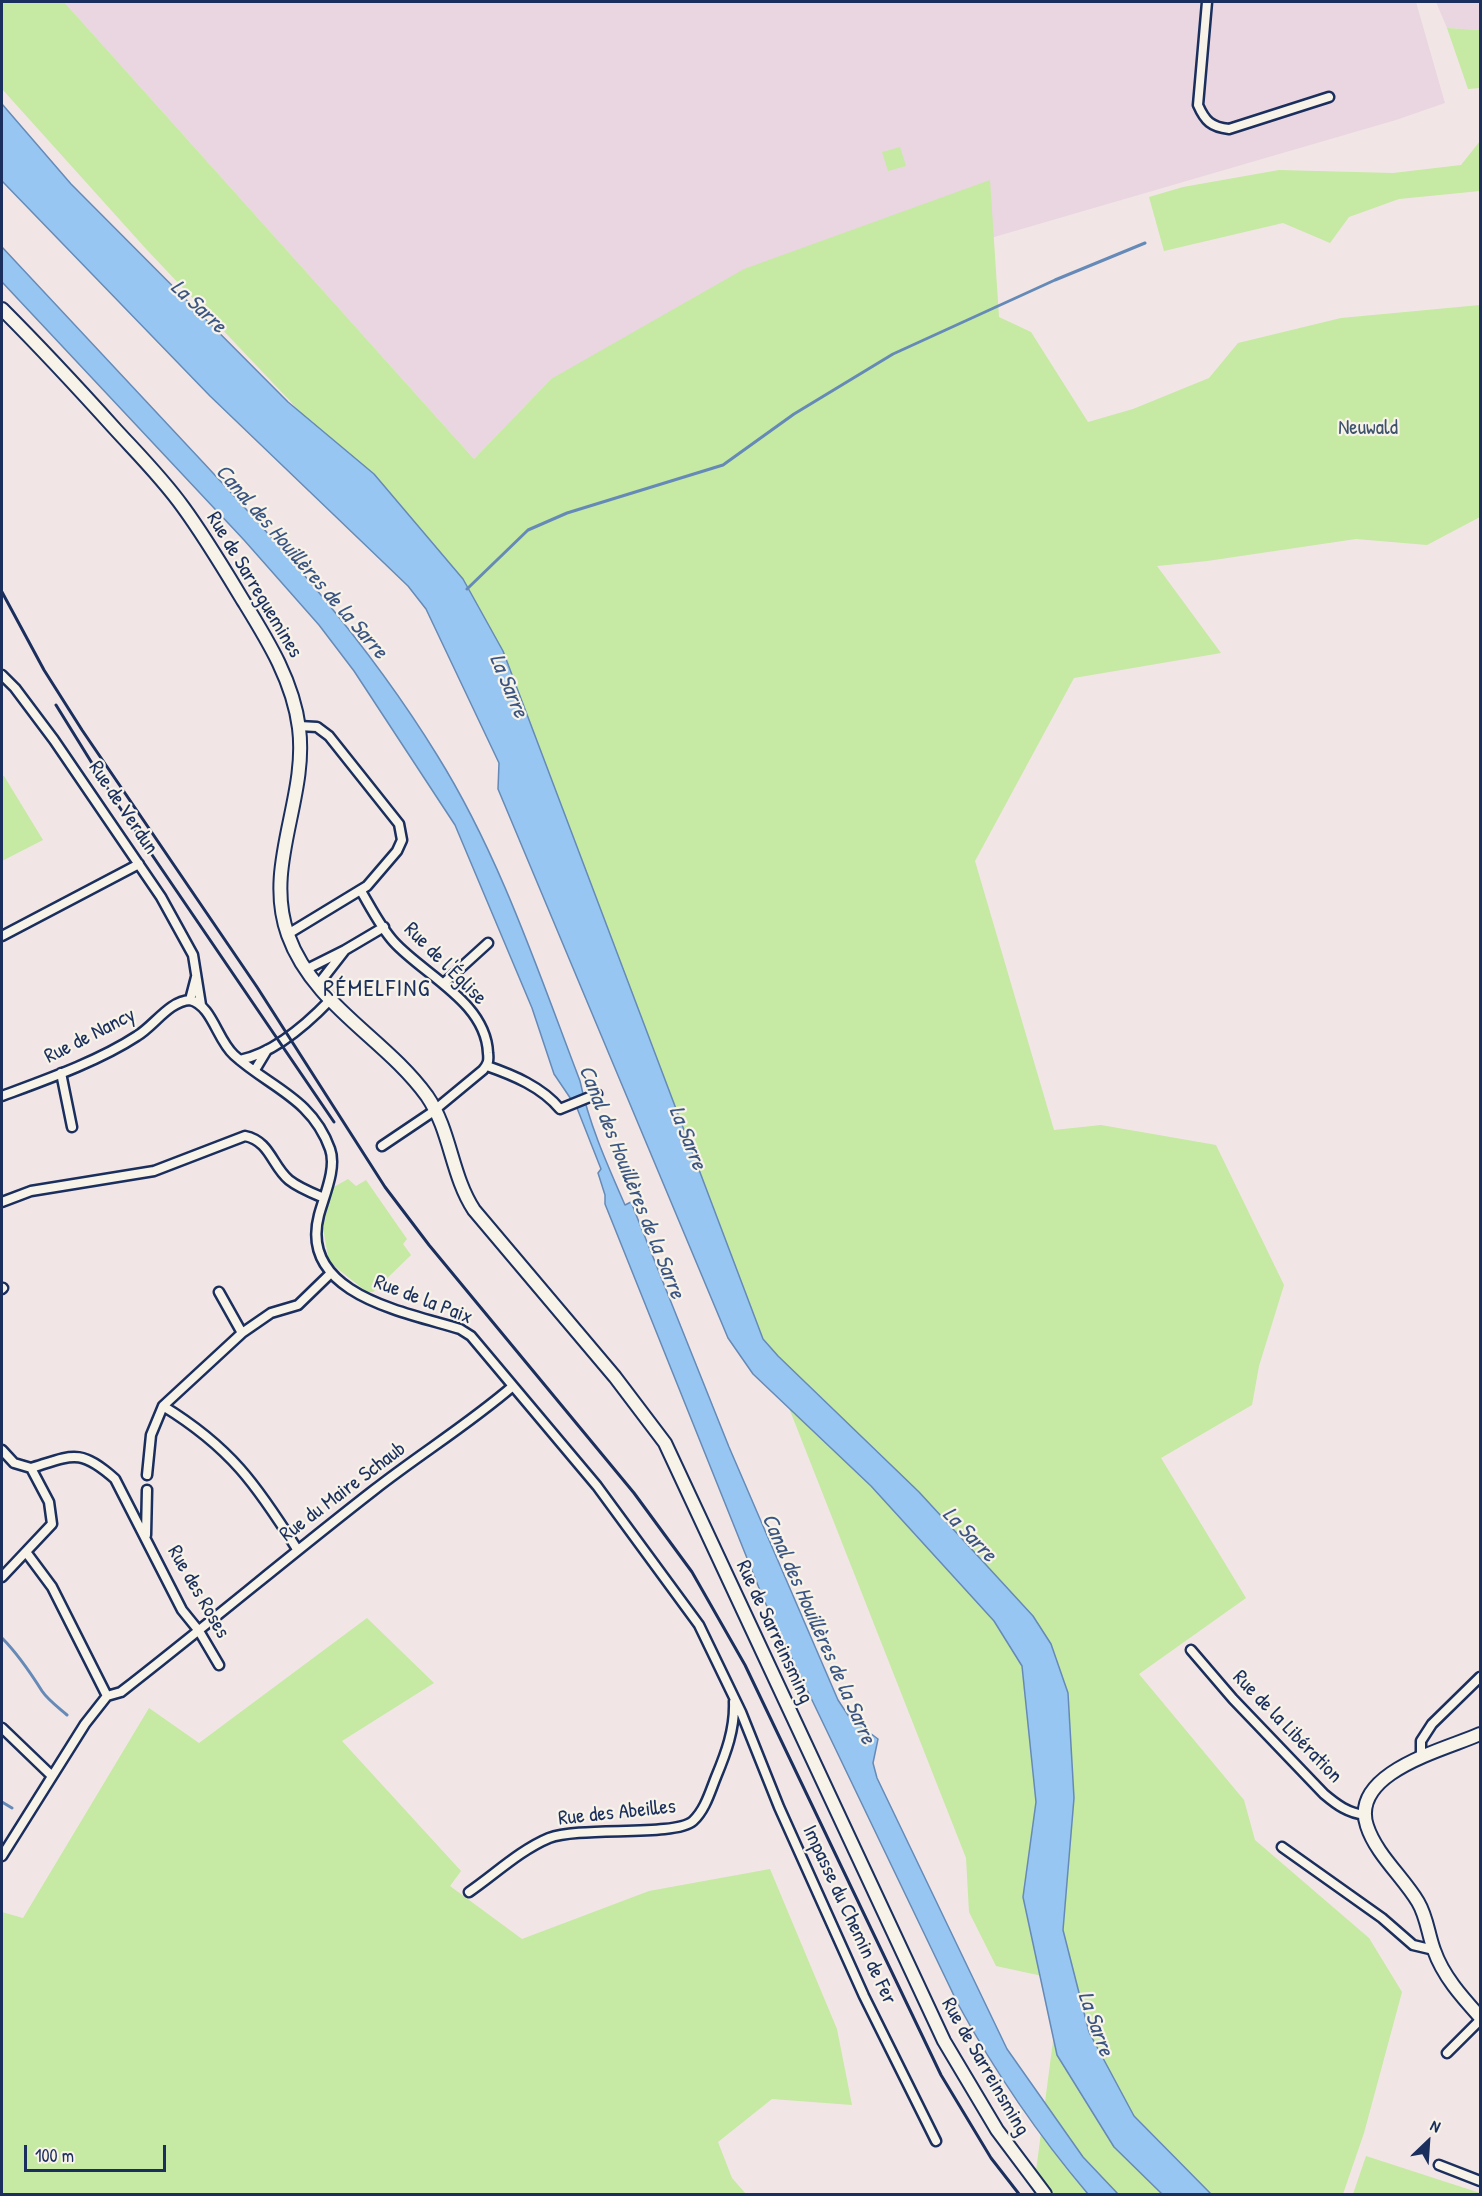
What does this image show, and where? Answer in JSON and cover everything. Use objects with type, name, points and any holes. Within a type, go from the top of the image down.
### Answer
[{"type":"street","points":[[1207,2],[1198,105],[1204,119],[1216,128],[1229,129],[1329,97]]},
{"type":"street","name":"Rue de Sarreguemines","points":[[2,309],[156,473],[201,531],[274,652],[289,686],[299,726],[299,782],[280,885],[281,907],[288,934],[305,970],[317,986],[408,1076],[435,1110]]},
{"type":"street","name":"Rue de Verdun","points":[[2,675],[25,700],[161,897],[188,946],[197,973],[201,1005]]},
{"type":"street","points":[[288,934],[303,922],[361,891],[397,851],[402,840],[399,824],[326,733],[317,727],[299,726]]},
{"type":"street","points":[[2,936],[139,864]]},
{"type":"street","name":"Rue de l'Église","points":[[361,891],[394,942],[444,983],[480,1026],[488,1044],[487,1066]]},
{"type":"street","points":[[305,970],[384,927]]},
{"type":"street","points":[[444,983],[488,943]]},
{"type":"street","points":[[317,986],[345,950]]},
{"type":"street","points":[[197,973],[190,1000],[201,1005]]},
{"type":"street","name":"Rue de Nancy","points":[[2,1096],[61,1073],[137,1036],[177,1004],[190,1000]]},
{"type":"street","points":[[240,1060],[267,1050],[306,1024],[330,1000]]},
{"type":"street","name":"Rue de la Paix","points":[[201,1005],[222,1041],[240,1060],[300,1103],[329,1146],[332,1162],[316,1231],[316,1247],[320,1258],[331,1273],[366,1299],[466,1331],[597,1486],[680,1597],[714,1654],[734,1702]]},
{"type":"street","points":[[255,1070],[267,1050]]},
{"type":"street","points":[[382,1146],[435,1110],[487,1066],[525,1082],[563,1108],[594,1095]]},
{"type":"street","points":[[61,1073],[72,1127]]},
{"type":"street","name":"Rue de Sarreinsming","points":[[435,1110],[464,1191],[474,1210],[638,1404],[670,1451],[944,2041],[997,2130],[1045,2194]]},
{"type":"street","points":[[2,1202],[31,1191],[154,1172],[245,1136],[255,1138],[265,1146],[288,1179],[324,1198]]},
{"type":"street","points":[[147,1475],[151,1435],[163,1406],[242,1333],[271,1313],[298,1305],[331,1273]]},
{"type":"street","points":[[219,1292],[242,1333]]},
{"type":"street","name":"Rue du Maire Schaub","points":[[107,1696],[121,1692],[297,1550],[397,1472],[472,1420],[513,1386]]},
{"type":"street","points":[[163,1406],[199,1428],[241,1466],[265,1498],[297,1550]]},
{"type":"street","points":[[2,1450],[15,1463],[31,1468],[49,1502],[52,1524],[2,1577]]},
{"type":"street","name":"Rue des Roses","points":[[31,1468],[75,1455],[97,1463],[115,1479],[182,1610],[199,1631],[219,1665]]},
{"type":"street","name":"Rue des Roses","points":[[146,1537],[147,1490]]},
{"type":"street","points":[[2,1856],[85,1724],[107,1696],[52,1587],[26,1552]]},
{"type":"street","name":"Rue de la Libération","points":[[1191,1650],[1233,1699],[1324,1794],[1338,1806],[1365,1815]]},
{"type":"street","points":[[1421,1756],[1421,1742],[1432,1724],[1480,1677]]},
{"type":"street","name":"Rue des Abeilles","points":[[469,1892],[549,1838],[589,1832],[666,1829],[691,1823],[704,1807],[718,1771],[733,1725],[734,1702]]},
{"type":"street","name":"Impasse du Chemin de Fer","points":[[734,1702],[864,1996],[936,2141]]},
{"type":"street","points":[[2,1728],[52,1776]]},
{"type":"street","points":[[1447,2053],[1480,2019],[1458,1994],[1434,1950],[1419,1904],[1376,1842],[1367,1826],[1365,1815],[1369,1798],[1378,1783],[1421,1756],[1480,1734]]},
{"type":"street","points":[[1282,1847],[1382,1918],[1413,1945],[1434,1950]]},
{"type":"street","points":[[1439,2165],[1480,2181]]},
{"type":"shaded area","points":[[64,2],[1416,2],[1445,103],[1396,120],[984,240],[551,379],[474,459]]},
{"type":"shaded area","points":[[1436,2],[1480,2],[1480,30],[1447,28]]},
{"type":"green space","name":"Neuwald","points":[[2,2],[64,2],[474,459],[551,379],[744,269],[990,180],[999,317],[1031,332],[1088,422],[1133,409],[1209,378],[1238,343],[1341,318],[1480,305],[1480,517],[1427,545],[1356,539],[1157,566],[1221,653],[1074,678],[975,861],[1054,1130],[1101,1125],[1216,1145],[1284,1285],[1259,1366],[1252,1405],[1161,1458],[1246,1598],[1139,1674],[1244,1800],[1255,1840],[1369,1938],[1402,1992],[1364,2133],[1343,2194],[1033,2194],[1061,1980],[996,1966],[969,1912],[966,1858],[719,1230],[496,646],[290,401],[147,250],[2,89]]},
{"type":"green space","points":[[1447,28],[1480,30],[1480,88],[1468,89]]},
{"type":"green space","points":[[1480,141],[1480,191],[1399,199],[1349,217],[1330,243],[1283,223],[1164,251],[1149,197],[1183,187],[1279,170],[1393,173],[1461,165]]},
{"type":"green space","points":[[900,147],[906,166],[888,171],[882,152]]},
{"type":"green space","points":[[2,776],[43,840],[2,861]]},
{"type":"green space","points":[[348,1179],[356,1186],[366,1180],[407,1239],[403,1244],[411,1255],[373,1292],[367,1292],[329,1262],[323,1228],[332,1188]]},
{"type":"green space","points":[[367,1618],[434,1683],[342,1741],[461,1871],[450,1886],[522,1939],[649,1891],[770,1869],[837,2029],[852,2105],[772,2099],[718,2142],[732,2178],[746,2194],[2,2194],[2,1912],[23,1918],[149,1708],[199,1743]]},
{"type":"green space","points":[[1366,2156],[1480,2193],[1480,2194],[1353,2194]]},
{"type":"water","name":"La Sarre","points":[[2,104],[71,184],[288,402],[374,474],[463,579],[503,651],[763,1339],[919,1492],[1033,1616],[1051,1644],[1068,1693],[1074,1798],[1063,1930],[1089,2032],[1134,2116],[1211,2194],[1162,2194],[1114,2147],[1057,2055],[1023,1897],[1036,1802],[1022,1666],[994,1621],[871,1486],[753,1374],[728,1338],[498,789],[499,763],[426,609],[408,586],[210,396],[2,181]]},
{"type":"water","points":[[2,247],[219,480],[319,593],[351,632],[410,713],[460,793],[499,874],[533,956],[580,1081],[588,1113],[605,1159],[625,1205],[631,1202],[729,1447],[838,1700],[850,1718],[878,1739],[873,1763],[877,1778],[1007,2049],[1083,2157],[1118,2194],[1088,2194],[1018,2102],[958,2004],[763,1598],[605,1204],[605,1195],[598,1173],[601,1169],[577,1108],[554,1074],[532,1008],[455,825],[354,671],[319,625],[244,540],[2,282]]},
{"type":"waterway","points":[[467,589],[528,530],[567,513],[723,465],[794,414],[893,354],[1055,280],[1145,243]]},
{"type":"waterway","points":[[2,1638],[24,1663],[44,1694],[67,1715]]},
{"type":"waterway","points":[[2,1802],[12,1808]]},
{"type":"railway","points":[[2,592],[44,670],[82,730],[257,987],[385,1187],[429,1245],[634,1493],[692,1572],[745,1665],[941,2075],[991,2158],[1019,2194]]},
{"type":"railway","points":[[56,705],[116,802],[334,1122]]},
{"type":"district","name":"RÉMELFING","points":[[377,990]]},
{"type":"water label","name":"Canal des Houillères de la Sarre","points":[[301,562]]},
{"type":"water label","name":"Canal des Houillères de la Sarre","points":[[631,1182]]},
{"type":"water label","name":"Canal des Houillères de la Sarre","points":[[818,1629]]}]
